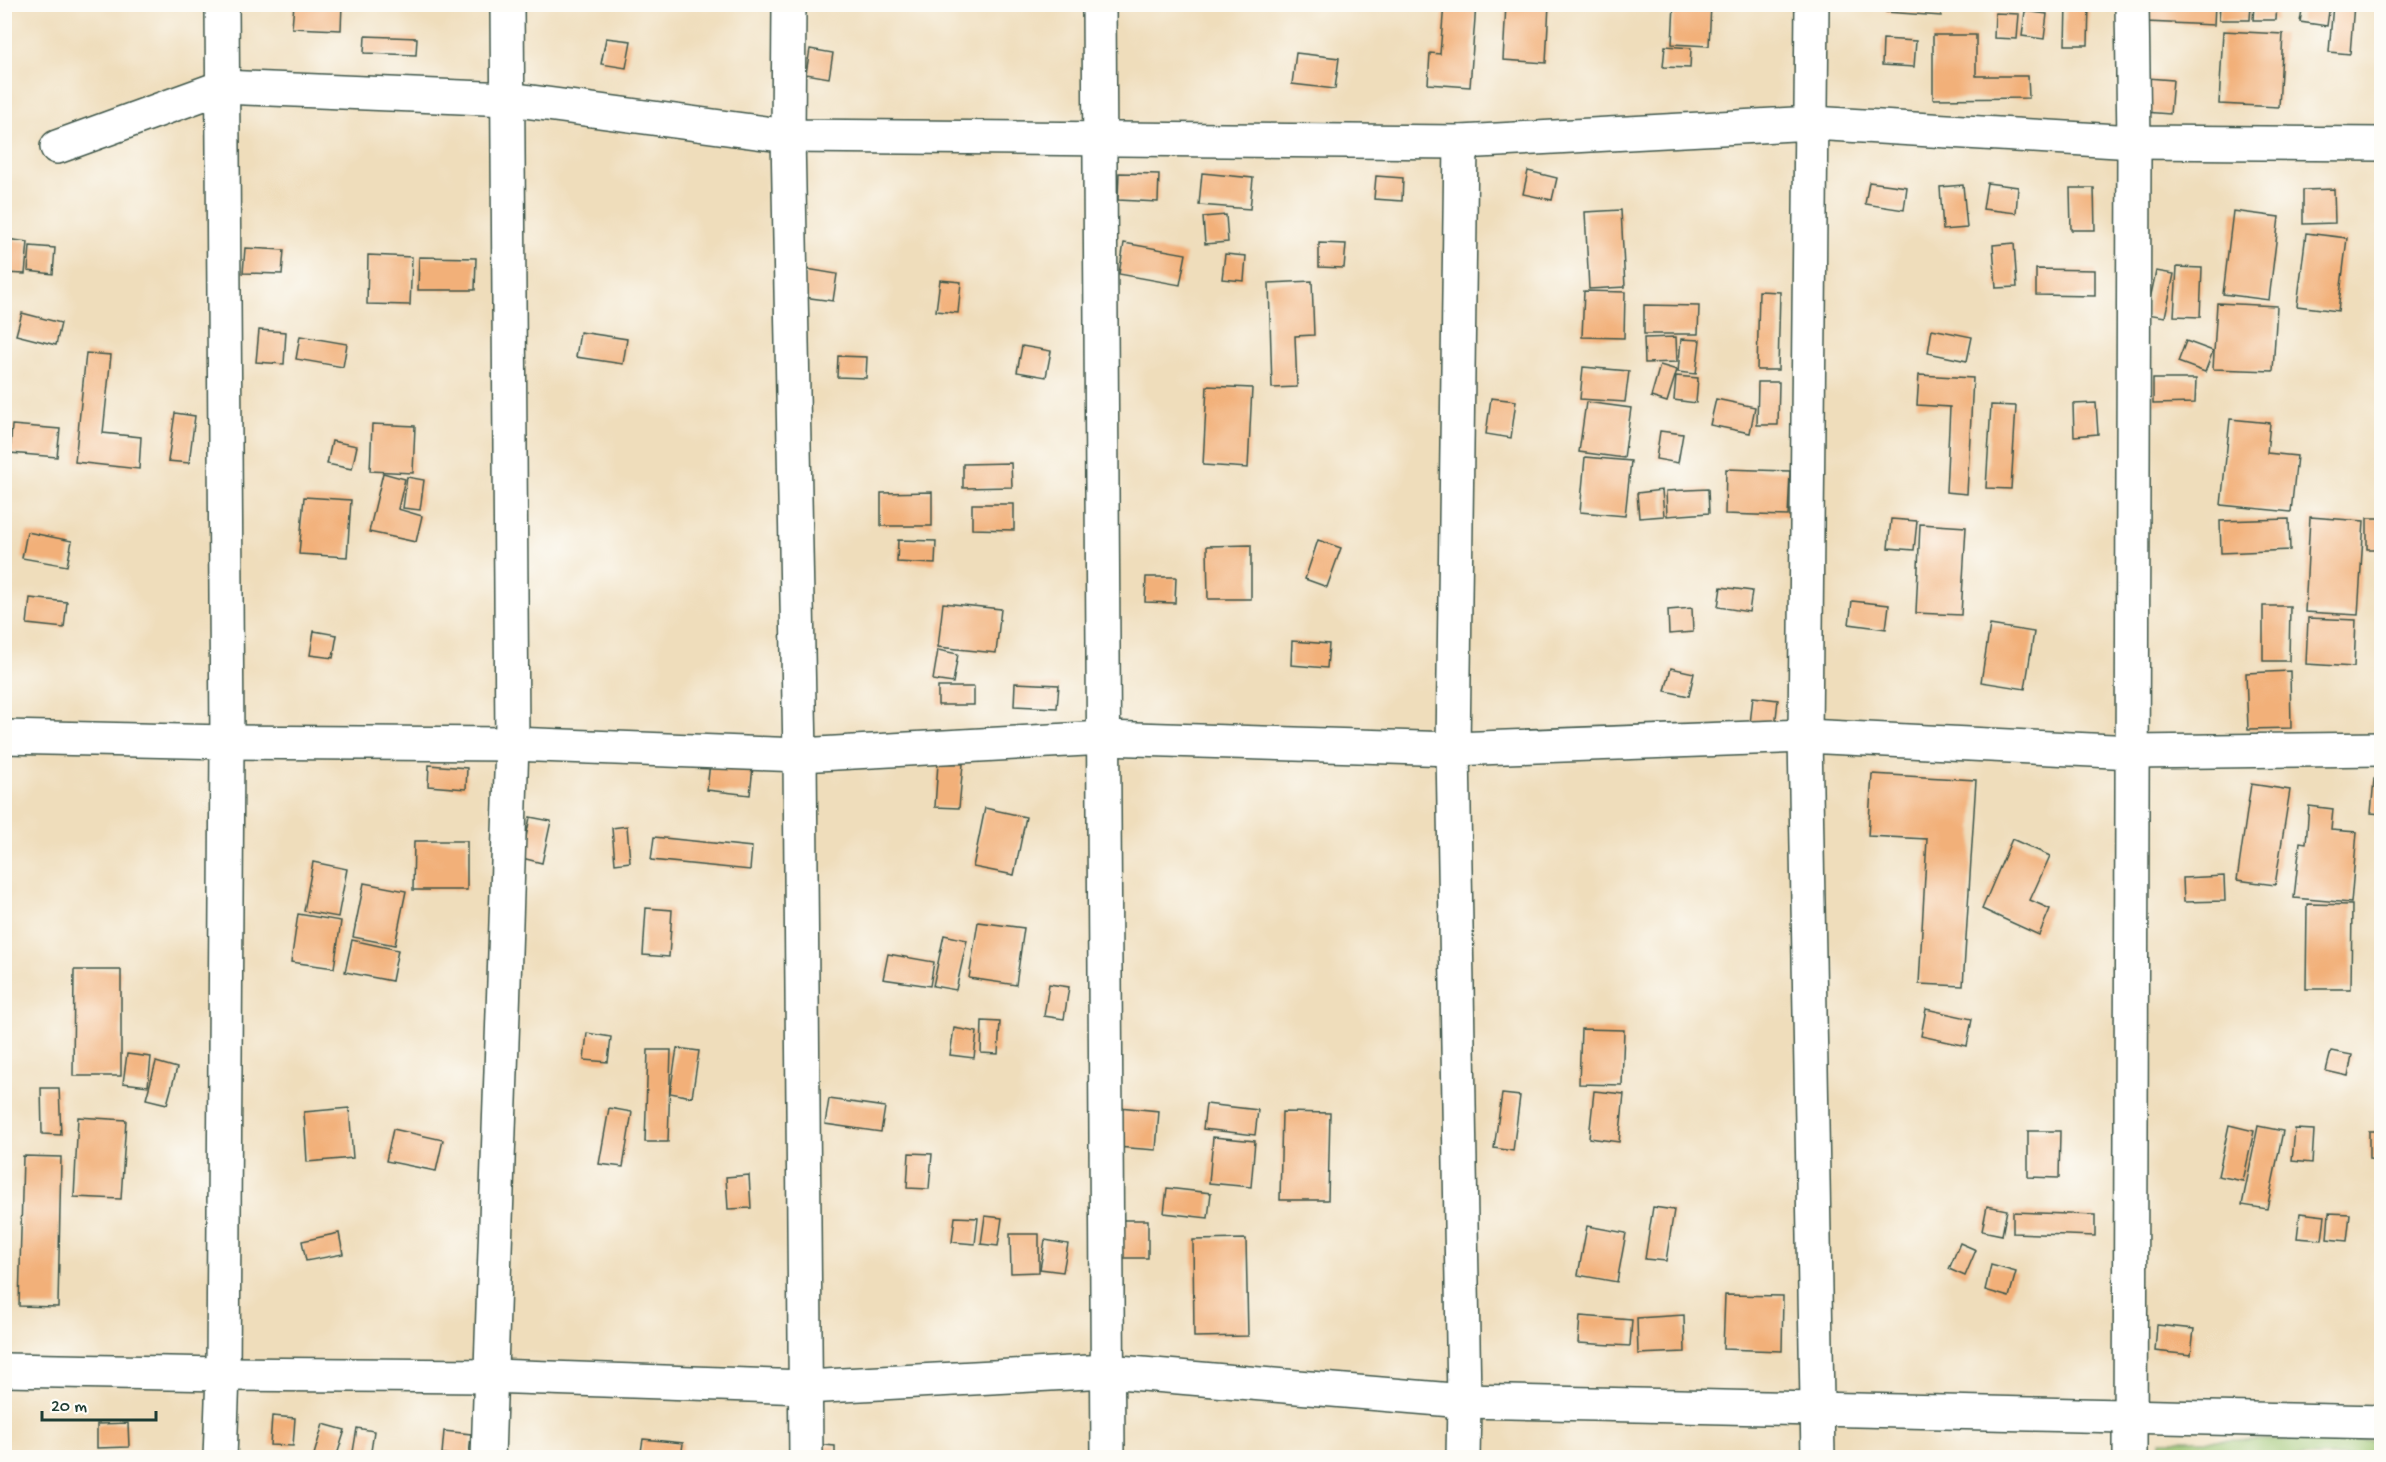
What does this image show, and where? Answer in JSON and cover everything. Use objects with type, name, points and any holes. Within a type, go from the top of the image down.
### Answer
[{"type":"street","points":[[220,1458],[223,1374],[227,742],[222,4]]},
{"type":"street","points":[[488,1458],[512,744],[507,4]]},
{"type":"street","points":[[789,4],[788,136],[800,755],[806,1458]]},
{"type":"street","points":[[1100,4],[1108,1458]]},
{"type":"street","points":[[1812,4],[1805,736],[1818,1458]]},
{"type":"street","points":[[2130,1458],[2134,142],[2132,4]]},
{"type":"street","points":[[57,147],[222,87],[509,99],[788,136],[1461,142],[1812,123],[2134,142],[2382,144]]},
{"type":"street","points":[[1461,142],[1453,749],[1464,1401],[1463,1458]]},
{"type":"street","points":[[4,737],[227,742],[512,744],[800,755],[1104,738],[1453,749],[1805,736],[2133,752],[2382,749]]},
{"type":"street","points":[[4,1370],[490,1376],[805,1387],[1107,1371],[1464,1401],[1818,1407],[2382,1422]]},
{"type":"green space","points":[[2161,1440],[2381,1440],[2381,1457],[2161,1457]]},
{"type":"building","points":[[294,4],[342,4],[341,30],[292,28]]},
{"type":"building","points":[[1444,4],[1476,4],[1470,87],[1428,84],[1430,53],[1440,54]]},
{"type":"building","points":[[1506,4],[1549,4],[1546,63],[1503,60]]},
{"type":"building","points":[[1674,4],[1711,4],[1709,46],[1672,44]]},
{"type":"building","points":[[1886,4],[1942,4],[1941,16],[1886,12]]},
{"type":"building","points":[[2066,4],[2089,4],[2088,45],[2065,45]]},
{"type":"building","points":[[2147,4],[2215,4],[2214,25],[2146,22]]},
{"type":"building","points":[[2220,4],[2251,4],[2250,20],[2219,20]]},
{"type":"building","points":[[2254,4],[2277,4],[2276,20],[2253,20]]},
{"type":"building","points":[[2303,4],[2330,4],[2327,26],[2300,22]]},
{"type":"building","points":[[2333,4],[2354,4],[2350,54],[2329,52]]},
{"type":"building","points":[[2025,11],[2047,14],[2044,39],[2022,36]]},
{"type":"building","points":[[1995,13],[2019,14],[2017,39],[1994,38]]},
{"type":"building","points":[[2223,31],[2283,34],[2279,107],[2219,104]]},
{"type":"building","points":[[1933,35],[1976,35],[1976,76],[2028,76],[2029,98],[1933,99]]},
{"type":"building","points":[[365,36],[417,38],[416,55],[364,53]]},
{"type":"building","points":[[606,38],[631,41],[626,68],[601,64]]},
{"type":"building","points":[[1883,39],[1916,41],[1914,67],[1882,65]]},
{"type":"building","points":[[1665,46],[1691,48],[1690,68],[1663,67]]},
{"type":"building","points":[[810,49],[833,53],[829,78],[806,74]]},
{"type":"building","points":[[1296,53],[1339,58],[1335,89],[1292,84]]},
{"type":"building","points":[[2134,77],[2173,80],[2170,114],[2131,111]]},
{"type":"building","points":[[1528,171],[1557,178],[1552,200],[1523,194]]},
{"type":"building","points":[[1119,173],[1159,174],[1158,202],[1118,200]]},
{"type":"building","points":[[1202,173],[1253,178],[1250,209],[1199,205]]},
{"type":"building","points":[[1376,176],[1403,178],[1402,201],[1374,199]]},
{"type":"building","points":[[1869,182],[1907,187],[1904,210],[1865,204]]},
{"type":"building","points":[[1987,183],[2018,187],[2016,213],[1983,209]]},
{"type":"building","points":[[1963,185],[1967,228],[1943,230],[1940,187]]},
{"type":"building","points":[[2070,188],[2094,188],[2095,230],[2071,230]]},
{"type":"building","points":[[2334,189],[2335,223],[2303,224],[2303,190]]},
{"type":"building","points":[[1621,210],[1625,287],[1589,289],[1585,212]]},
{"type":"building","points":[[2233,211],[2279,217],[2269,300],[2223,294]]},
{"type":"building","points":[[1226,215],[1228,242],[1205,244],[1203,217]]},
{"type":"building","points":[[2306,233],[2347,238],[2338,311],[2297,306]]},
{"type":"building","points":[[6,239],[28,242],[25,274],[4,273]]},
{"type":"building","points":[[1124,243],[1186,254],[1180,285],[1119,274]]},
{"type":"building","points":[[1319,243],[1346,244],[1344,268],[1319,267]]},
{"type":"building","points":[[2014,243],[2017,287],[1996,288],[1993,245]]},
{"type":"building","points":[[30,246],[55,248],[53,274],[28,271]]},
{"type":"building","points":[[245,248],[284,250],[282,274],[243,273]]},
{"type":"building","points":[[1225,254],[1246,256],[1244,281],[1222,279]]},
{"type":"building","points":[[368,255],[412,257],[410,305],[367,304]]},
{"type":"building","points":[[419,257],[476,258],[475,290],[418,290]]},
{"type":"building","points":[[2177,267],[2202,268],[2200,317],[2174,316]]},
{"type":"building","points":[[807,269],[837,274],[833,301],[803,297]]},
{"type":"building","points":[[2036,269],[2095,270],[2095,296],[2036,295]]},
{"type":"building","points":[[2156,271],[2174,274],[2165,317],[2147,314]]},
{"type":"building","points":[[940,280],[961,282],[958,313],[936,311]]},
{"type":"building","points":[[1312,281],[1314,335],[1295,336],[1297,387],[1272,388],[1269,283]]},
{"type":"building","points":[[1584,291],[1625,292],[1624,338],[1582,337]]},
{"type":"building","points":[[1759,291],[1780,292],[1778,370],[1757,370]]},
{"type":"building","points":[[2217,303],[2277,306],[2273,371],[2213,369]]},
{"type":"building","points":[[1644,305],[1699,306],[1698,334],[1644,334]]},
{"type":"building","points":[[22,313],[61,323],[56,345],[16,335]]},
{"type":"building","points":[[1932,329],[1972,337],[1967,361],[1928,353]]},
{"type":"building","points":[[259,330],[286,332],[284,364],[256,362]]},
{"type":"building","points":[[580,332],[627,339],[623,364],[576,357]]},
{"type":"building","points":[[300,336],[347,344],[343,367],[296,359]]},
{"type":"building","points":[[1676,337],[1677,362],[1645,363],[1644,338]]},
{"type":"building","points":[[1681,339],[1700,340],[1696,374],[1678,372]]},
{"type":"building","points":[[2186,341],[2213,351],[2205,372],[2178,362]]},
{"type":"building","points":[[1022,346],[1051,351],[1046,377],[1017,372]]},
{"type":"building","points":[[86,353],[111,355],[103,433],[141,437],[139,469],[75,462]]},
{"type":"building","points":[[838,356],[867,357],[866,378],[837,377]]},
{"type":"building","points":[[1660,365],[1677,370],[1667,402],[1651,397]]},
{"type":"building","points":[[1583,367],[1629,371],[1625,402],[1580,399]]},
{"type":"building","points":[[1919,375],[1973,378],[1967,494],[1946,492],[1950,407],[1917,405]]},
{"type":"building","points":[[1676,376],[1698,378],[1696,403],[1674,400]]},
{"type":"building","points":[[2153,379],[2196,379],[2195,403],[2153,404]]},
{"type":"building","points":[[1758,382],[1779,382],[1778,425],[1757,425]]},
{"type":"building","points":[[1207,386],[1252,388],[1248,468],[1203,465]]},
{"type":"building","points":[[1491,398],[1516,401],[1511,438],[1486,434]]},
{"type":"building","points":[[1716,399],[1755,407],[1750,433],[1710,425]]},
{"type":"building","points":[[1586,402],[1631,408],[1624,458],[1579,452]]},
{"type":"building","points":[[2096,403],[2098,434],[2074,436],[2073,404]]},
{"type":"building","points":[[1991,405],[2016,406],[2011,489],[1986,488]]},
{"type":"building","points":[[175,413],[195,416],[189,463],[168,461]]},
{"type":"building","points":[[2230,419],[2270,423],[2267,453],[2297,456],[2291,512],[2221,505]]},
{"type":"building","points":[[372,424],[415,426],[413,473],[370,471]]},
{"type":"building","points":[[12,425],[60,429],[57,457],[10,453]]},
{"type":"building","points":[[1660,431],[1683,434],[1678,463],[1656,459]]},
{"type":"building","points":[[332,441],[357,446],[352,469],[327,464]]},
{"type":"building","points":[[1585,457],[1631,461],[1625,516],[1580,512]]},
{"type":"building","points":[[1011,463],[1012,487],[963,488],[963,464]]},
{"type":"building","points":[[1726,469],[1790,471],[1788,516],[1725,514]]},
{"type":"building","points":[[383,473],[405,479],[398,509],[422,516],[416,542],[369,532]]},
{"type":"building","points":[[407,477],[424,480],[420,510],[403,508]]},
{"type":"building","points":[[1708,489],[1709,513],[1667,516],[1666,491]]},
{"type":"building","points":[[1662,490],[1664,516],[1639,518],[1637,493]]},
{"type":"building","points":[[932,492],[932,526],[881,526],[881,493]]},
{"type":"building","points":[[304,497],[351,500],[347,557],[299,554]]},
{"type":"building","points":[[972,504],[1014,504],[1014,530],[972,529]]},
{"type":"building","points":[[2310,517],[2364,521],[2358,615],[2305,612]]},
{"type":"building","points":[[2367,518],[2382,518],[2382,549],[2367,549]]},
{"type":"building","points":[[1891,519],[1917,521],[1914,550],[1888,548]]},
{"type":"building","points":[[2289,519],[2290,550],[2221,553],[2220,521]]},
{"type":"building","points":[[1920,524],[1966,527],[1961,615],[1916,613]]},
{"type":"building","points":[[27,532],[72,541],[67,566],[22,558]]},
{"type":"building","points":[[898,540],[936,541],[935,564],[897,562]]},
{"type":"building","points":[[1318,540],[1341,548],[1327,587],[1305,579]]},
{"type":"building","points":[[1251,545],[1251,599],[1208,599],[1207,546]]},
{"type":"building","points":[[1146,577],[1176,577],[1175,603],[1145,602]]},
{"type":"building","points":[[1721,587],[1752,591],[1749,612],[1718,607]]},
{"type":"building","points":[[30,598],[67,602],[64,628],[27,624]]},
{"type":"building","points":[[1852,601],[1889,605],[1886,629],[1849,624]]},
{"type":"building","points":[[943,603],[1001,609],[996,653],[938,647]]},
{"type":"building","points":[[2263,606],[2290,606],[2289,661],[2263,661]]},
{"type":"building","points":[[1692,608],[1693,632],[1669,634],[1668,610]]},
{"type":"building","points":[[2308,618],[2356,620],[2354,667],[2306,664]]},
{"type":"building","points":[[1990,625],[2034,632],[2025,689],[1981,682]]},
{"type":"building","points":[[314,631],[337,635],[333,658],[310,655]]},
{"type":"building","points":[[1292,641],[1329,644],[1327,668],[1291,665]]},
{"type":"building","points":[[938,650],[958,654],[953,683],[933,680]]},
{"type":"building","points":[[1671,668],[1694,673],[1689,696],[1665,691]]},
{"type":"building","points":[[2290,671],[2291,728],[2248,729],[2246,673]]},
{"type":"building","points":[[1015,683],[1059,685],[1057,708],[1014,706]]},
{"type":"building","points":[[938,687],[974,687],[974,705],[938,705]]},
{"type":"building","points":[[1753,697],[1778,700],[1775,727],[1750,724]]},
{"type":"building","points":[[711,753],[754,757],[750,795],[707,790]]},
{"type":"building","points":[[938,763],[963,764],[959,808],[935,807]]},
{"type":"building","points":[[429,765],[467,768],[466,789],[428,786]]},
{"type":"building","points":[[1872,774],[1976,780],[1963,986],[1919,984],[1927,839],[1868,836]]},
{"type":"building","points":[[2374,779],[2382,780],[2382,814],[2371,813]]},
{"type":"building","points":[[2251,784],[2290,790],[2275,885],[2237,880]]},
{"type":"building","points":[[2309,806],[2333,809],[2331,830],[2357,832],[2351,903],[2294,898],[2300,842],[2306,843]]},
{"type":"building","points":[[985,808],[1026,817],[1014,875],[973,867]]},
{"type":"building","points":[[530,817],[551,821],[542,863],[522,858]]},
{"type":"building","points":[[627,826],[630,862],[615,864],[612,828]]},
{"type":"building","points":[[654,837],[752,847],[750,870],[651,860]]},
{"type":"building","points":[[2012,839],[2050,856],[2030,900],[2050,909],[2039,935],[1982,909]]},
{"type":"building","points":[[414,841],[467,841],[467,890],[413,890]]},
{"type":"building","points":[[313,862],[347,869],[338,917],[304,911]]},
{"type":"building","points":[[2224,876],[2225,901],[2184,902],[2183,878]]},
{"type":"building","points":[[364,883],[406,891],[395,945],[353,937]]},
{"type":"building","points":[[2307,904],[2352,905],[2351,989],[2306,989]]},
{"type":"building","points":[[646,908],[672,910],[669,957],[643,955]]},
{"type":"building","points":[[298,914],[341,921],[334,968],[291,962]]},
{"type":"building","points":[[978,922],[1024,928],[1016,985],[969,978]]},
{"type":"building","points":[[944,935],[967,940],[956,990],[933,986]]},
{"type":"building","points":[[352,940],[398,950],[392,981],[345,972]]},
{"type":"building","points":[[888,954],[934,962],[930,986],[883,979]]},
{"type":"building","points":[[74,970],[121,970],[121,1076],[73,1076]]},
{"type":"building","points":[[1049,984],[1069,987],[1064,1019],[1044,1016]]},
{"type":"building","points":[[1926,1009],[1972,1019],[1967,1046],[1921,1036]]},
{"type":"building","points":[[982,1021],[1000,1022],[998,1054],[981,1053]]},
{"type":"building","points":[[954,1028],[977,1032],[974,1058],[950,1055]]},
{"type":"building","points":[[1581,1029],[1624,1030],[1622,1085],[1579,1084]]},
{"type":"building","points":[[587,1033],[611,1037],[608,1062],[584,1060]]},
{"type":"building","points":[[677,1048],[699,1051],[692,1097],[670,1093]]},
{"type":"building","points":[[648,1050],[671,1050],[668,1142],[645,1142]]},
{"type":"building","points":[[2331,1051],[2352,1055],[2348,1076],[2326,1071]]},
{"type":"building","points":[[127,1054],[151,1057],[148,1086],[123,1083]]},
{"type":"building","points":[[156,1062],[177,1068],[167,1104],[146,1099]]},
{"type":"building","points":[[41,1088],[59,1088],[61,1135],[42,1134]]},
{"type":"building","points":[[1594,1091],[1624,1094],[1619,1142],[1589,1138]]},
{"type":"building","points":[[1502,1094],[1520,1096],[1513,1151],[1494,1148]]},
{"type":"building","points":[[829,1099],[885,1107],[881,1132],[825,1124]]},
{"type":"building","points":[[1206,1104],[1258,1110],[1255,1135],[1203,1129]]},
{"type":"building","points":[[1119,1107],[1159,1111],[1156,1150],[1116,1147]]},
{"type":"building","points":[[349,1108],[353,1158],[307,1162],[304,1112]]},
{"type":"building","points":[[609,1108],[632,1112],[623,1167],[599,1164]]},
{"type":"building","points":[[1282,1112],[1330,1113],[1328,1200],[1280,1200]]},
{"type":"building","points":[[78,1117],[126,1120],[121,1199],[74,1197]]},
{"type":"building","points":[[2229,1125],[2254,1131],[2243,1181],[2218,1176]]},
{"type":"building","points":[[2258,1126],[2283,1131],[2267,1209],[2242,1205]]},
{"type":"building","points":[[393,1129],[443,1140],[436,1171],[386,1161]]},
{"type":"building","points":[[2295,1129],[2314,1130],[2312,1163],[2292,1161]]},
{"type":"building","points":[[2028,1131],[2060,1131],[2059,1178],[2028,1177]]},
{"type":"building","points":[[2369,1131],[2382,1131],[2382,1160],[2369,1159]]},
{"type":"building","points":[[1213,1137],[1255,1141],[1251,1187],[1209,1183]]},
{"type":"building","points":[[909,1153],[932,1154],[929,1189],[907,1188]]},
{"type":"building","points":[[23,1156],[61,1157],[58,1307],[19,1306]]},
{"type":"building","points":[[749,1175],[751,1208],[728,1209],[726,1177]]},
{"type":"building","points":[[1167,1188],[1211,1193],[1208,1218],[1164,1213]]},
{"type":"building","points":[[1987,1206],[2007,1210],[2002,1235],[1982,1231]]},
{"type":"building","points":[[1653,1207],[1674,1210],[1666,1261],[1645,1259]]},
{"type":"building","points":[[2013,1212],[2095,1215],[2095,1236],[2013,1233]]},
{"type":"building","points":[[2300,1213],[2325,1216],[2322,1240],[2297,1238]]},
{"type":"building","points":[[2329,1213],[2350,1214],[2347,1241],[2327,1239]]},
{"type":"building","points":[[985,1216],[1002,1218],[998,1246],[981,1244]]},
{"type":"building","points":[[955,1217],[978,1218],[975,1244],[952,1242]]},
{"type":"building","points":[[1120,1220],[1148,1220],[1148,1258],[1120,1258]]},
{"type":"building","points":[[1587,1226],[1626,1233],[1617,1282],[1578,1275]]},
{"type":"building","points":[[339,1233],[343,1254],[306,1261],[302,1241]]},
{"type":"building","points":[[1010,1234],[1039,1234],[1039,1272],[1011,1273]]},
{"type":"building","points":[[1246,1239],[1248,1336],[1194,1337],[1193,1240]]},
{"type":"building","points":[[1045,1240],[1068,1244],[1063,1272],[1040,1269]]},
{"type":"building","points":[[1960,1243],[1976,1250],[1965,1276],[1949,1269]]},
{"type":"building","points":[[1991,1265],[2016,1272],[2009,1297],[1985,1290]]},
{"type":"building","points":[[1725,1295],[1783,1296],[1782,1351],[1723,1349]]},
{"type":"building","points":[[1684,1315],[1685,1352],[1638,1354],[1637,1318]]},
{"type":"building","points":[[1580,1316],[1632,1320],[1630,1346],[1578,1343]]},
{"type":"building","points":[[2157,1325],[2194,1329],[2191,1355],[2155,1351]]},
{"type":"building","points":[[272,1416],[295,1418],[293,1446],[270,1445]]},
{"type":"building","points":[[128,1423],[129,1447],[97,1448],[97,1424]]},
{"type":"building","points":[[323,1424],[345,1430],[336,1458],[313,1458]]},
{"type":"building","points":[[357,1428],[374,1431],[370,1458],[352,1458]]},
{"type":"building","points":[[444,1431],[471,1434],[469,1457],[442,1454]]},
{"type":"building","points":[[643,1439],[683,1443],[681,1458],[640,1458]]},
{"type":"building","points":[[813,1444],[835,1446],[835,1458],[811,1458]]}]
